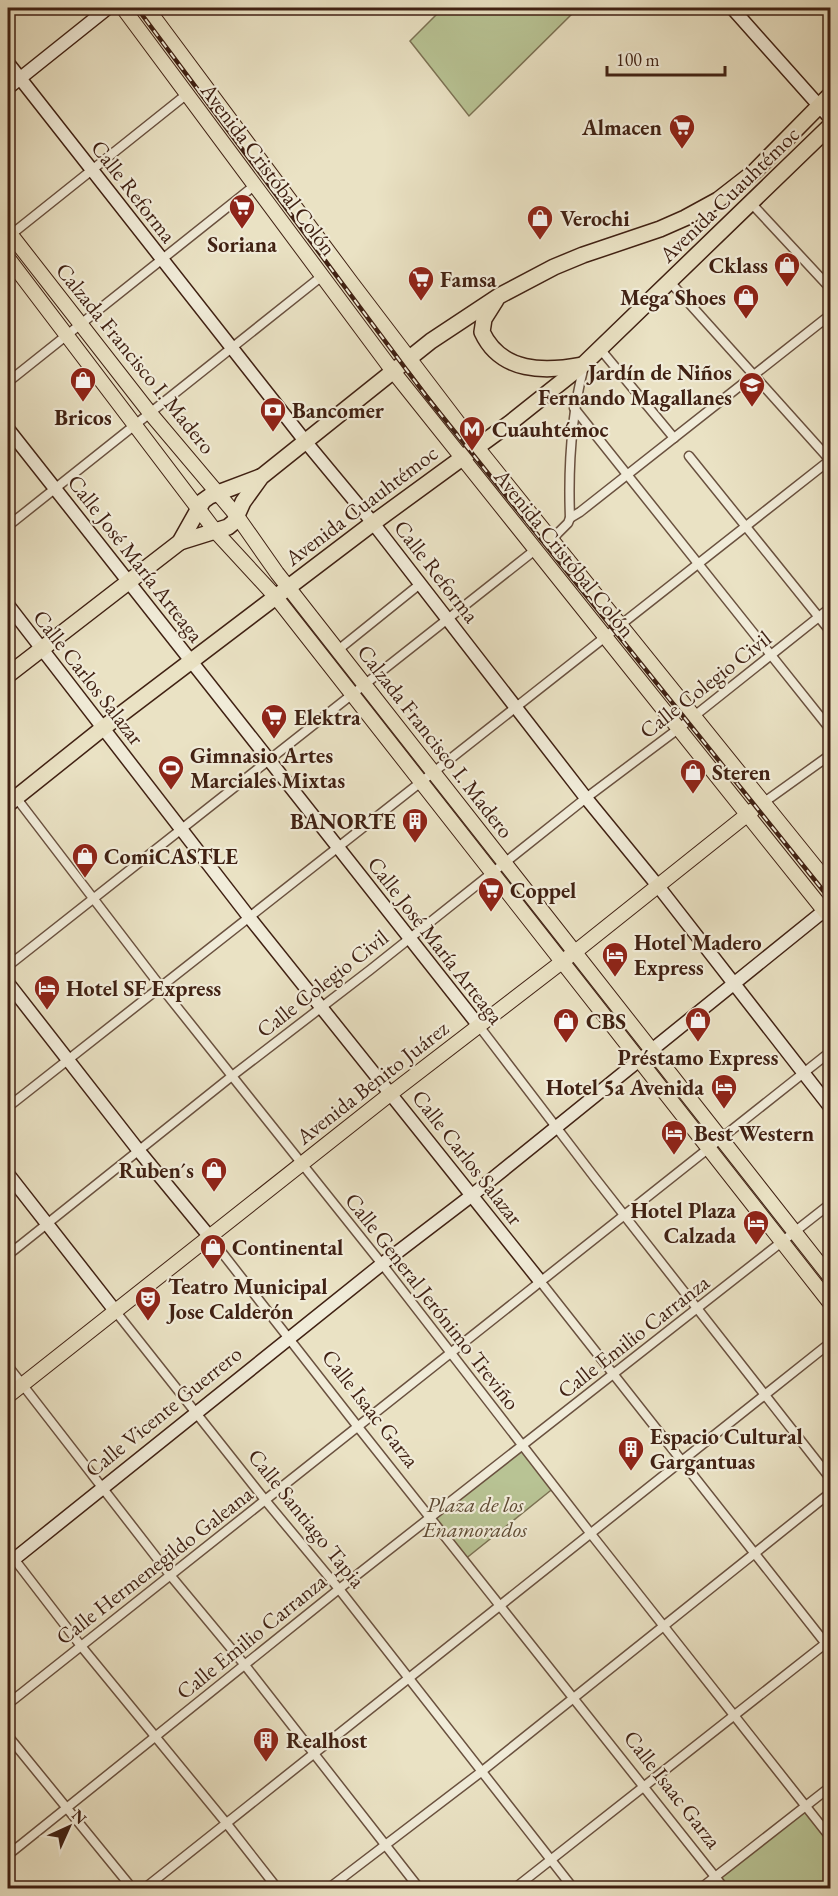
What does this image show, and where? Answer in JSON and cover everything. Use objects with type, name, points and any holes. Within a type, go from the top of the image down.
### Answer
[{"type":"highway","points":[[8,675],[180,542],[228,527],[261,477],[408,358],[499,296],[576,258],[660,229],[702,210],[754,172],[825,100]]},
{"type":"highway","name":"Avenida Cuauhtémoc","points":[[10,796],[288,586],[510,423],[584,364],[831,126]]},
{"type":"highway","points":[[499,296],[487,312],[482,325],[486,340],[493,348],[512,361],[534,369],[556,369],[584,364]]},
{"type":"highway","points":[[180,542],[203,501],[218,492],[261,477]]},
{"type":"main road","name":"Avenida Cristóbal Colón","points":[[123,8],[392,370],[678,729],[829,912]]},
{"type":"main road","name":"Avenida Cristóbal Colón","points":[[147,8],[476,446],[831,885]]},
{"type":"main road","name":"Calzada Francisco I. Madero","points":[[8,234],[150,413],[237,516],[364,684],[831,1277]]},
{"type":"main road","name":"Calzada Francisco I. Madero","points":[[8,258],[198,510],[275,596],[831,1303]]},
{"type":"main road","name":"Avenida Benito Juárez","points":[[8,1396],[763,803]]},
{"type":"street","points":[[8,88],[108,8]]},
{"type":"street","points":[[732,8],[825,100],[831,118]]},
{"type":"street","name":"Calle Reforma","points":[[8,63],[232,349],[373,523],[586,798],[831,1107]]},
{"type":"street","points":[[8,234],[187,94]]},
{"type":"street","points":[[8,382],[254,186]]},
{"type":"street","points":[[751,203],[831,288]]},
{"type":"street","points":[[8,526],[322,276]]},
{"type":"street","points":[[8,1107],[831,460],[670,282]]},
{"type":"street","points":[[570,518],[831,315]]},
{"type":"street","points":[[601,350],[674,438]]},
{"type":"street","points":[[551,540],[570,518],[568,471],[574,408],[584,364]]},
{"type":"street","points":[[574,408],[831,729]]},
{"type":"street","name":"Calle José María Arteaga","points":[[8,429],[831,1478]]},
{"type":"street","points":[[689,456],[831,631]]},
{"type":"street","points":[[8,966],[535,550]]},
{"type":"street","points":[[338,650],[420,584]]},
{"type":"street","name":"Calle Carlos Salazar","points":[[8,605],[249,917],[829,1644]]},
{"type":"street","name":"Calle Colegio Civil","points":[[8,1255],[232,1076],[831,608]]},
{"type":"street","points":[[763,803],[831,755]]},
{"type":"street","name":"Calle General Jerónimo Treviño","points":[[10,796],[382,1264],[591,1534],[831,1837]]},
{"type":"street","name":"Calle Vicente Guerrero","points":[[10,1558],[829,912]]},
{"type":"street","name":"Calle Isaac Garza","points":[[8,983],[724,1888]]},
{"type":"street","name":"Calle Hermenegildo Galeana","points":[[8,1704],[831,1052]]},
{"type":"street","name":"Calle Santiago Tapia","points":[[8,1174],[264,1500],[339,1589],[573,1888]]},
{"type":"street","name":"Calle Emilio Carranza","points":[[8,1855],[244,1664],[831,1204]]},
{"type":"street","points":[[145,1888],[831,1343]]},
{"type":"street","points":[[8,1366],[101,1488],[244,1664],[419,1888]]},
{"type":"street","points":[[329,1888],[481,1772],[831,1493]]},
{"type":"street","points":[[10,1558],[277,1888]]},
{"type":"street","points":[[515,1888],[829,1644]]},
{"type":"street","points":[[8,1736],[132,1888]]},
{"type":"street","points":[[701,1888],[831,1787]]},
{"type":"green space","points":[[443,8],[578,8],[469,116],[410,41]]},
{"type":"green space","name":"Plaza de los Enamorados","points":[[522,1445],[555,1487],[464,1560],[431,1517]]},
{"type":"green space","points":[[807,1807],[830,1837],[830,1888],[724,1888],[715,1877]]},
{"type":"railway","points":[[137,8],[426,396],[830,899]]},
{"type":"place","name":"Almacen","points":[[682,150]]},
{"type":"place","name":"Soriana","points":[[242,230]]},
{"type":"place","name":"Verochi","points":[[540,241]]},
{"type":"place","name":"Cklass","points":[[787,288]]},
{"type":"place","name":"Famsa","points":[[421,302]]},
{"type":"place","name":"Mega Shoes","points":[[746,320]]},
{"type":"place","name":"Bricos","points":[[83,403]]},
{"type":"place","name":"Jardín de Niños Fernando Magallanes","points":[[752,408]]},
{"type":"place","name":"Bancomer","points":[[273,433]]},
{"type":"place","name":"Cuauhtémoc","points":[[472,452]]},
{"type":"place","name":"Elektra","points":[[274,740]]},
{"type":"place","name":"Gimnasio Artes Marciales Mixtas","points":[[171,791]]},
{"type":"place","name":"Steren","points":[[693,795]]},
{"type":"place","name":"BANORTE","points":[[415,844]]},
{"type":"place","name":"ComiCASTLE","points":[[85,879]]},
{"type":"place","name":"Coppel","points":[[491,913]]},
{"type":"place","name":"Hotel Madero Express","points":[[615,978]]},
{"type":"place","name":"Hotel SF Express","points":[[47,1011]]},
{"type":"place","name":"Préstamo Express","points":[[698,1043]]},
{"type":"place","name":"CBS","points":[[566,1044]]},
{"type":"place","name":"Hotel 5a Avenida","points":[[724,1110]]},
{"type":"place","name":"Best Western","points":[[674,1156]]},
{"type":"place","name":"Ruben´s","points":[[214,1193]]},
{"type":"place","name":"Hotel Plaza Calzada","points":[[756,1246]]},
{"type":"place","name":"Continental","points":[[213,1270]]},
{"type":"place","name":"Teatro Municipal Jose Calderón","points":[[148,1322]]},
{"type":"place","name":"Espacio Cultural Gargantuas","points":[[631,1472]]},
{"type":"place","name":"Realhost","points":[[266,1763]]}]
